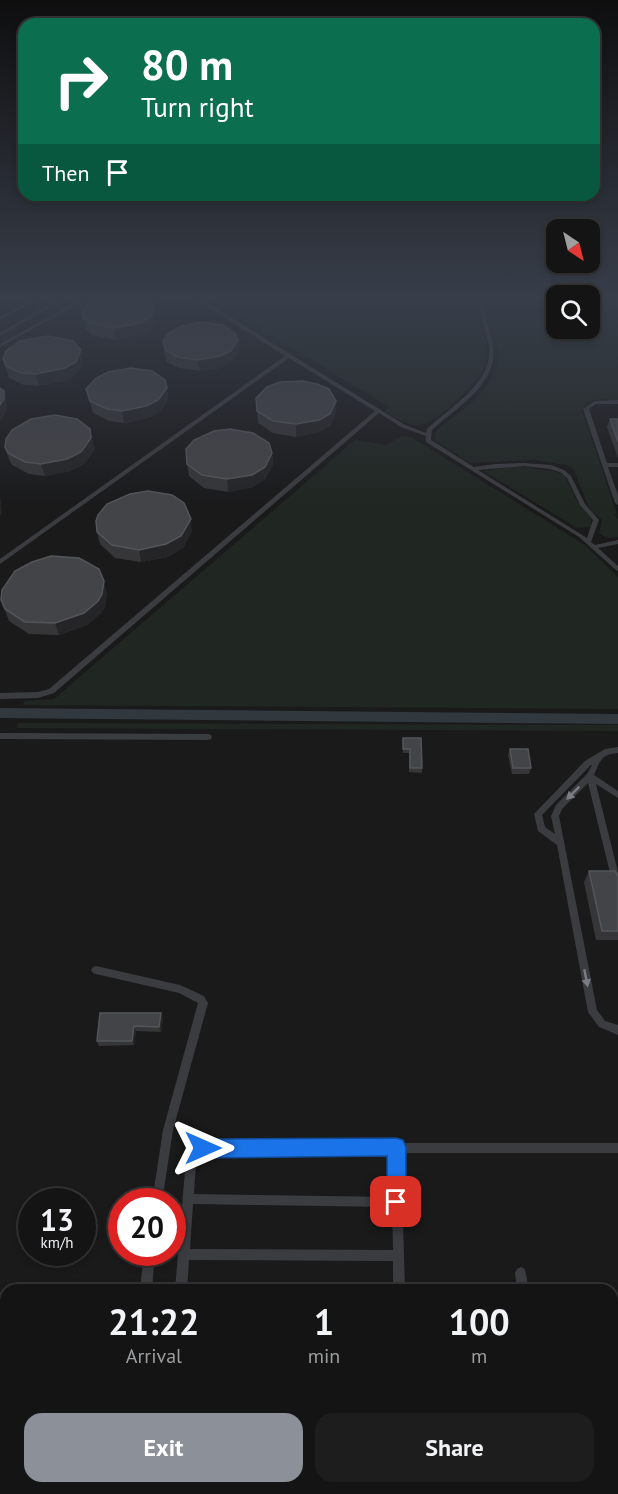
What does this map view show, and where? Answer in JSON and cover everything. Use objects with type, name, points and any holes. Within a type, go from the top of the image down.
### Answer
[{"type":"lane","points":[[0,562],[273,367]]},
{"type":"lane","points":[[306,367],[403,426],[427,435],[430,442],[588,542],[618,569]]},
{"type":"lane","points":[[427,435],[432,427],[481,382],[489,367]]},
{"type":"lane","points":[[618,402],[595,403],[586,409],[618,503]]},
{"type":"lane","points":[[0,696],[51,691],[378,411]]},
{"type":"lane","points":[[604,465],[618,465]]},
{"type":"lane","points":[[473,469],[498,466],[540,466],[564,472],[570,477],[582,503],[596,520],[588,542]]},
{"type":"lane","points":[[595,547],[618,542]]},
{"type":"lane","points":[[0,736],[208,737]]},
{"type":"lane","points":[[560,843],[541,829],[538,814],[588,763],[603,752],[618,750]]},
{"type":"lane","points":[[597,758],[590,776],[556,812],[593,1012],[602,1023],[618,1030]]},
{"type":"lane","points":[[590,776],[618,795]]},
{"type":"lane","points":[[590,776],[616,882]]},
{"type":"lane","points":[[96,970],[180,988],[201,999],[203,1003],[168,1130],[159,1188]]},
{"type":"lane","points":[[396,1147],[399,1284]]},
{"type":"lane","points":[[186,1226],[191,1159],[197,1151],[203,1148],[618,1148]]},
{"type":"lane","points":[[188,1199],[396,1202]]},
{"type":"lane","points":[[186,1254],[398,1256]]},
{"type":"lane","points":[[147,1284],[149,1266]]},
{"type":"lane","points":[[182,1284],[183,1266]]},
{"type":"lane","points":[[521,1273],[523,1284]]},
{"type":"shaded area","points":[[323,367],[484,367],[477,379],[448,409],[428,422],[420,425],[402,421],[385,412],[389,407]]},
{"type":"shaded area","points":[[496,367],[618,367],[618,400],[592,401],[582,410],[617,514],[614,514],[618,519],[618,537],[606,538],[599,533],[602,520],[592,512],[574,470],[566,465],[534,460],[470,463],[435,441],[436,431],[487,386]]},
{"type":"shaded area","points":[[402,436],[411,437],[585,545],[618,577],[618,709],[23,705],[24,701],[54,699],[355,440],[386,445]]},
{"type":"shaded area","points":[[519,466],[557,472],[565,476],[577,501],[591,518],[591,527],[577,528],[483,471]]},
{"type":"shaded area","points":[[18,723],[618,725],[618,731],[16,728]]},
{"type":"building","points":[[8,367],[67,367],[36,374],[21,373]]},
{"type":"building","points":[[131,368],[152,371],[165,380],[167,388],[158,400],[146,406],[122,411],[107,409],[90,401],[86,389],[96,378],[108,372]]},
{"type":"building","points":[[303,381],[329,389],[336,401],[330,414],[319,420],[296,424],[273,421],[257,411],[256,398],[267,387],[280,382]]},
{"type":"building","points":[[0,388],[4,391],[4,399],[0,405]]},
{"type":"building","points":[[55,415],[77,419],[90,429],[91,438],[81,452],[67,459],[41,464],[25,462],[8,453],[5,447],[6,439],[12,430],[31,419]]},
{"type":"building","points":[[610,419],[618,419],[618,442]]},
{"type":"building","points":[[230,429],[253,433],[269,443],[272,453],[265,467],[252,475],[227,479],[202,475],[187,464],[186,449],[194,440],[214,431]]},
{"type":"building","points":[[148,491],[172,495],[184,503],[191,519],[181,536],[166,544],[139,550],[112,545],[97,532],[98,515],[107,504],[130,494]]},
{"type":"building","points":[[51,556],[79,558],[99,569],[104,581],[102,594],[98,601],[84,613],[55,623],[25,622],[5,609],[1,600],[2,590],[15,571]]},
{"type":"building","points":[[403,738],[421,738],[422,768],[410,768],[410,749],[403,749]]},
{"type":"building","points":[[510,749],[528,749],[531,768],[513,768]]},
{"type":"building","points":[[589,871],[615,871],[618,876],[618,931],[602,931]]},
{"type":"building","points":[[100,1013],[161,1013],[159,1027],[134,1026],[132,1041],[97,1041]]},
{"type":"waterway","points":[[0,713],[618,719]]},
{"type":"route","points":[[203,1148],[396,1147],[396,1202]]}]
